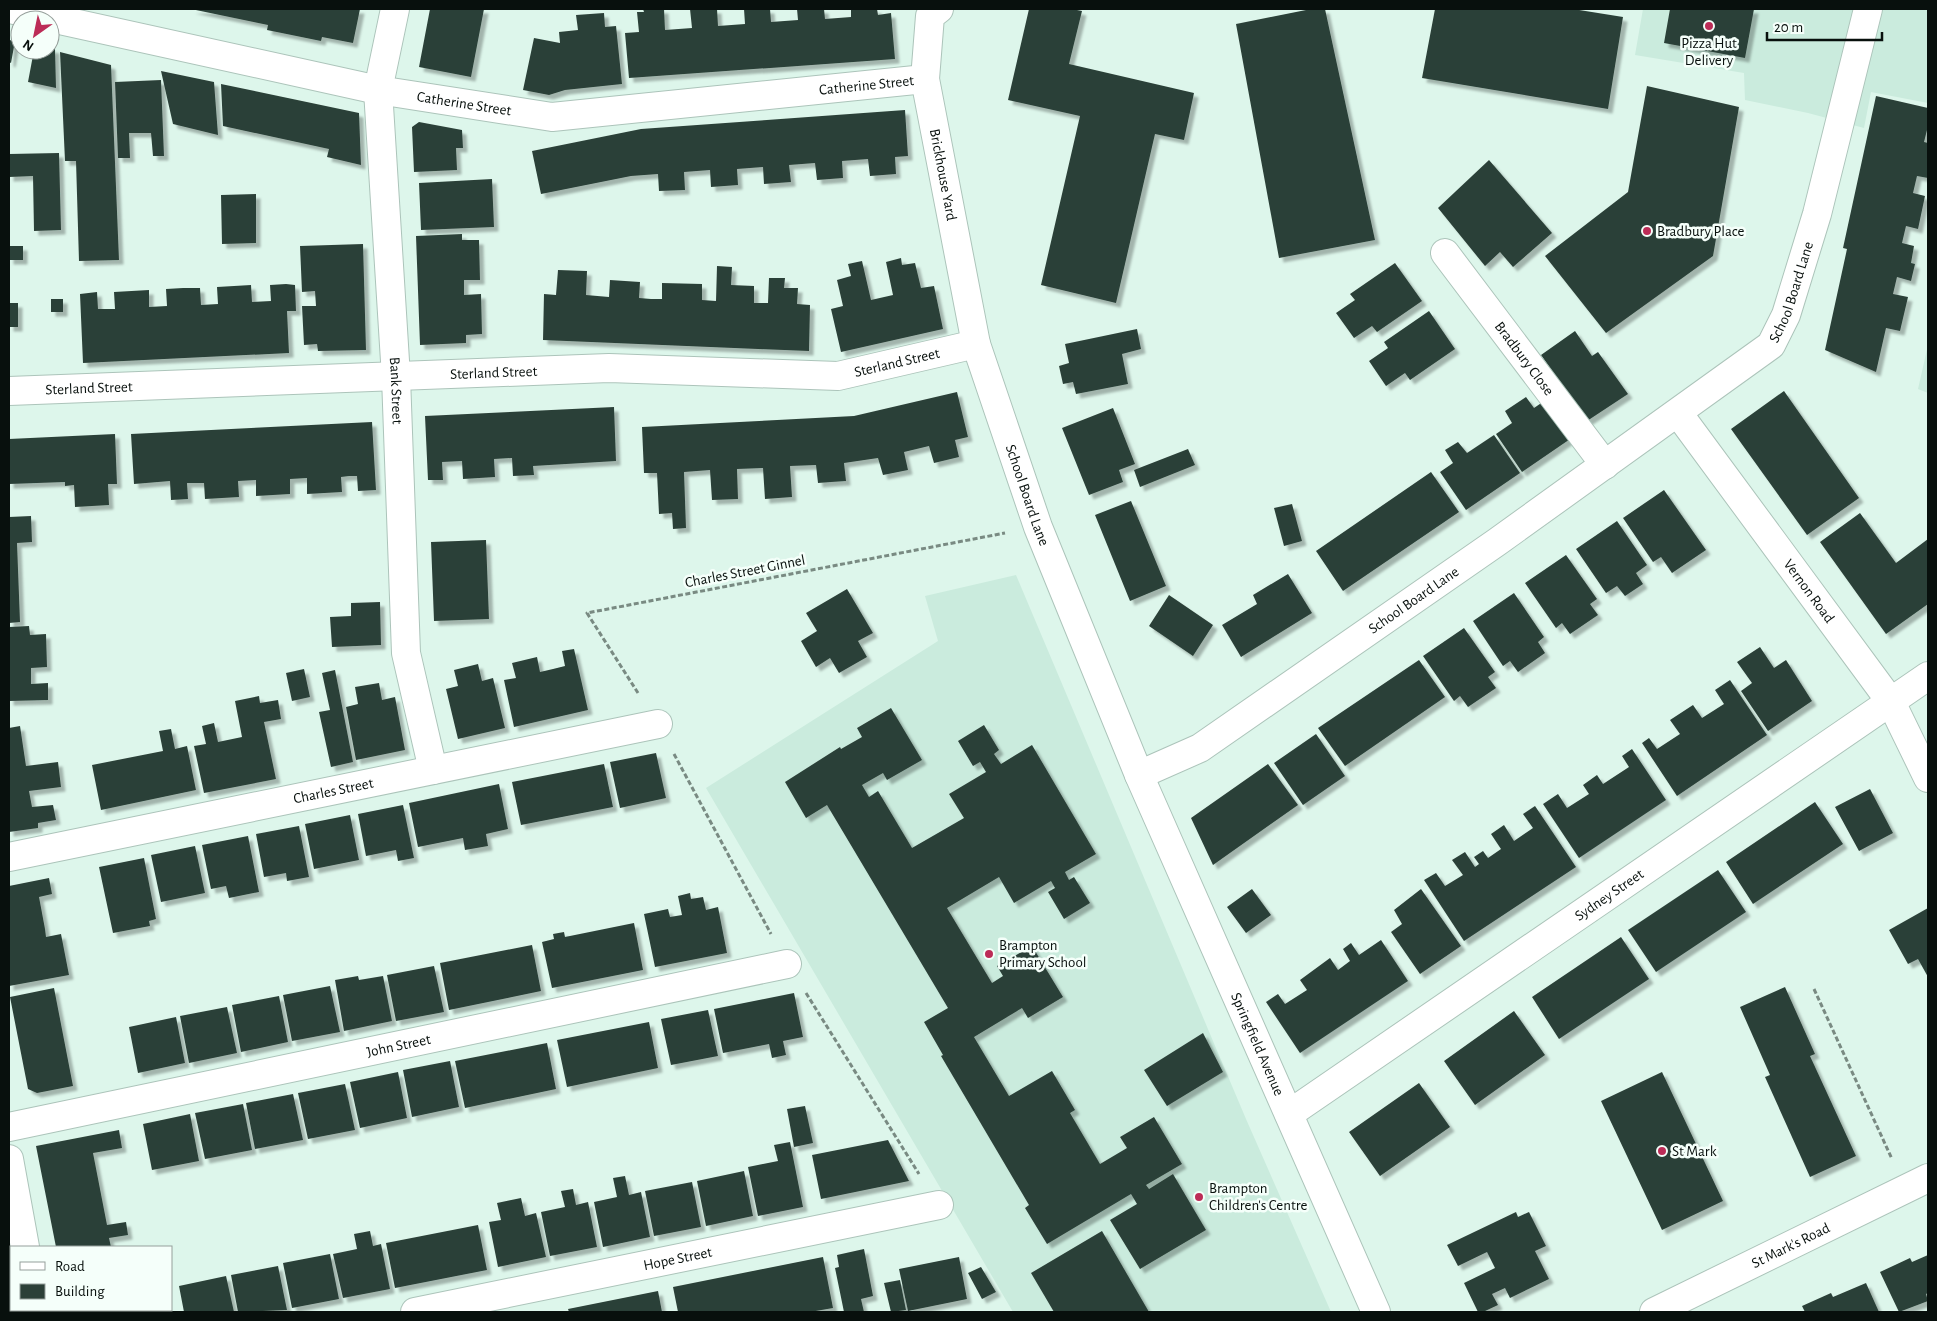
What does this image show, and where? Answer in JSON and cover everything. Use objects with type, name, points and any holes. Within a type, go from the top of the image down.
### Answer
[{"type":"street","name":"Catherine Street","points":[[10,9],[378,90],[552,117],[925,79]]},
{"type":"street","name":"Bank Street","points":[[395,9],[378,90],[396,377],[406,653],[433,770]]},
{"type":"street","name":"Brickhouse Yard","points":[[939,9],[930,16],[925,79],[976,344]]},
{"type":"street","name":"School Board Lane","points":[[976,344],[1038,527],[1139,776],[1200,748],[1605,465],[1771,344],[1786,315],[1817,214],[1868,9]]},
{"type":"street","name":"Bradbury Close","points":[[1445,253],[1605,465]]},
{"type":"street","name":"Sterland Street","points":[[9,391],[609,368],[838,376],[976,344]]},
{"type":"street","name":"Vernon Road","points":[[1678,413],[1891,702],[1928,778]]},
{"type":"street","name":"Sydney Street","points":[[1289,1114],[1928,676]]},
{"type":"street","name":"Charles Street","points":[[9,856],[658,724]]},
{"type":"street","name":"Springfield Avenue","points":[[1139,776],[1376,1312]]},
{"type":"street","name":"John Street","points":[[9,1127],[788,964]]},
{"type":"street","points":[[9,1159],[25,1246]]},
{"type":"street","name":"St Mark's Road","points":[[1654,1312],[1917,1184]]},
{"type":"street","name":"Hope Street","points":[[415,1312],[939,1204]]},
{"type":"path","name":"Charles Street Ginnel","points":[[658,724],[587,613],[1038,527]]},
{"type":"path","points":[[1814,989],[1917,1184]]},
{"type":"shaded area","points":[[1643,9],[1928,9],[1928,103],[1871,92],[1864,128],[1808,113],[1745,100],[1744,73],[1635,55]]},
{"type":"shaded area","points":[[1928,345],[1928,393],[1918,389]]},
{"type":"shaded area","name":"Brampton Primary School","points":[[1016,575],[1246,1119],[1331,1312],[1013,1312],[706,788],[938,641],[925,596]]},
{"type":"building","points":[[191,9],[360,9],[353,43],[322,37],[321,41],[267,30],[268,25]]},
{"type":"building","points":[[430,9],[484,9],[471,77],[419,67]]},
{"type":"building","points":[[643,9],[664,9],[665,30],[692,28],[690,9],[717,9],[718,26],[745,24],[744,9],[770,9],[771,22],[798,20],[797,9],[824,9],[825,19],[851,17],[851,9],[877,9],[878,15],[891,13],[895,59],[629,78],[625,33],[639,32],[637,12],[644,12]]},
{"type":"building","points":[[1029,9],[1072,9],[1082,11],[1069,64],[1194,93],[1184,140],[1155,134],[1116,303],[1041,285],[1080,116],[1008,100]]},
{"type":"building","points":[[1311,9],[1325,9],[1375,240],[1279,258],[1236,24]]},
{"type":"building","points":[[1435,9],[1573,9],[1623,17],[1608,109],[1422,78]]},
{"type":"building","name":"Pizza Hut Delivery","points":[[1670,9],[1754,9],[1745,58],[1664,43]]},
{"type":"building","points":[[604,13],[605,27],[616,26],[622,84],[565,90],[549,95],[523,90],[534,38],[560,43],[559,32],[578,30],[576,15]]},
{"type":"building","points":[[9,40],[10,60],[12,60],[11,63],[9,62]]},
{"type":"building","points":[[60,52],[111,65],[119,260],[79,261],[76,161],[65,161]]},
{"type":"building","points":[[32,60],[55,60],[56,88],[28,82]]},
{"type":"building","points":[[161,71],[214,82],[218,135],[173,124]]},
{"type":"building","points":[[161,80],[164,156],[153,156],[151,133],[129,133],[130,158],[118,158],[115,82]]},
{"type":"building","points":[[221,84],[359,113],[361,165],[327,157],[329,149],[223,126]]},
{"type":"building","name":"Bradbury Place","points":[[1647,86],[1739,107],[1713,256],[1606,333],[1545,256],[1628,192]]},
{"type":"building","points":[[1876,96],[1928,108],[1928,126],[1924,142],[1928,143],[1928,178],[1917,176],[1913,193],[1925,196],[1918,229],[1906,226],[1902,243],[1914,246],[1911,263],[1915,264],[1911,281],[1897,277],[1893,294],[1908,297],[1900,331],[1886,328],[1876,372],[1825,350],[1847,249],[1843,248]]},
{"type":"building","points":[[905,110],[908,156],[895,157],[896,174],[870,176],[868,159],[842,161],[843,178],[817,180],[815,163],[789,165],[791,182],[764,184],[763,167],[737,169],[738,185],[711,187],[710,170],[684,172],[685,190],[659,191],[658,174],[631,176],[541,194],[532,151],[641,129]]},
{"type":"building","points":[[419,122],[462,130],[463,148],[456,148],[457,170],[414,172],[412,127]]},
{"type":"building","points":[[59,153],[61,230],[34,231],[33,176],[9,177],[9,154]]},
{"type":"building","points":[[1489,160],[1552,233],[1513,267],[1500,252],[1485,266],[1438,208]]},
{"type":"building","points":[[492,179],[494,227],[421,230],[419,183]]},
{"type":"building","points":[[256,194],[256,243],[222,244],[221,195]]},
{"type":"building","points":[[462,234],[462,240],[479,240],[480,280],[464,280],[464,295],[481,294],[482,334],[466,335],[466,343],[420,345],[416,236]]},
{"type":"building","points":[[363,244],[366,350],[318,351],[317,344],[304,345],[302,306],[316,306],[315,291],[302,292],[300,246]]},
{"type":"building","points":[[9,246],[23,246],[23,260],[9,260]]},
{"type":"building","points":[[901,258],[902,265],[915,263],[921,288],[934,286],[943,329],[841,352],[831,309],[843,306],[837,280],[851,276],[848,264],[862,261],[871,300],[893,295],[886,262]]},
{"type":"building","points":[[1395,263],[1422,301],[1377,332],[1372,326],[1354,338],[1336,313],[1355,300],[1350,294]]},
{"type":"building","points":[[717,266],[732,267],[731,285],[754,286],[754,303],[768,303],[769,278],[785,278],[784,288],[798,288],[797,304],[810,305],[809,351],[543,340],[544,294],[556,295],[558,270],[587,271],[586,295],[609,297],[610,280],[640,282],[639,298],[651,299],[662,299],[662,283],[702,284],[702,300],[716,301]]},
{"type":"building","points":[[251,285],[252,302],[271,301],[270,285],[295,285],[296,311],[287,311],[289,353],[83,363],[80,294],[97,292],[98,309],[115,309],[114,292],[149,290],[149,307],[167,306],[166,289],[200,288],[201,305],[218,304],[217,287]]},
{"type":"building","points":[[51,299],[63,299],[63,312],[51,312]]},
{"type":"building","points":[[9,303],[18,303],[18,327],[9,327]]},
{"type":"building","points":[[1429,311],[1455,349],[1410,380],[1405,373],[1386,386],[1369,361],[1388,348],[1384,342]]},
{"type":"building","points":[[1137,329],[1141,349],[1122,354],[1128,384],[1076,394],[1073,382],[1063,384],[1059,366],[1069,363],[1065,344]]},
{"type":"building","points":[[1575,331],[1592,356],[1598,352],[1628,394],[1587,421],[1541,355]]},
{"type":"building","points":[[1784,391],[1859,498],[1807,535],[1731,429]]},
{"type":"building","points":[[957,392],[968,437],[955,440],[959,457],[934,463],[929,446],[904,452],[908,470],[883,475],[878,458],[844,463],[846,481],[818,483],[816,465],[790,466],[792,497],[765,499],[763,468],[737,469],[738,499],[712,500],[710,470],[684,472],[686,528],[673,529],[672,513],[659,514],[657,473],[644,473],[642,427],[854,416]]},
{"type":"building","points":[[1526,397],[1534,408],[1550,397],[1576,435],[1522,472],[1496,434],[1512,423],[1505,411]]},
{"type":"building","points":[[614,407],[616,461],[533,466],[534,475],[513,476],[512,458],[494,459],[495,477],[463,479],[462,461],[442,462],[443,480],[428,480],[425,416]]},
{"type":"building","points":[[1113,408],[1135,464],[1119,470],[1123,482],[1089,495],[1062,428]]},
{"type":"building","points":[[372,422],[376,490],[358,491],[357,476],[349,476],[341,477],[342,492],[307,494],[307,478],[290,479],[290,494],[256,496],[256,480],[238,481],[239,497],[205,499],[204,483],[187,483],[188,499],[171,500],[170,481],[134,484],[131,434]]},
{"type":"building","points":[[115,434],[117,484],[108,484],[109,505],[75,507],[74,485],[65,486],[65,482],[9,484],[9,439]]},
{"type":"building","points":[[1494,435],[1520,473],[1466,510],[1440,472],[1453,463],[1445,450],[1458,442],[1467,453]]},
{"type":"building","points":[[1188,449],[1195,465],[1140,487],[1134,470]]},
{"type":"building","points":[[1431,472],[1459,512],[1343,591],[1316,551]]},
{"type":"building","points":[[1664,490],[1706,550],[1672,573],[1661,557],[1653,562],[1623,518]]},
{"type":"building","points":[[1131,501],[1166,586],[1130,601],[1095,515]]},
{"type":"building","points":[[1292,504],[1302,541],[1284,546],[1274,508]]},
{"type":"building","points":[[1860,513],[1896,563],[1928,539],[1928,604],[1886,634],[1820,542]]},
{"type":"building","points":[[31,516],[32,542],[17,543],[20,622],[9,623],[9,517]]},
{"type":"building","points":[[1617,521],[1647,565],[1636,573],[1643,584],[1625,596],[1617,586],[1606,593],[1576,549]]},
{"type":"building","points":[[486,540],[489,619],[434,621],[431,542]]},
{"type":"building","points":[[1566,555],[1597,599],[1590,604],[1598,615],[1570,634],[1562,623],[1556,628],[1525,583]]},
{"type":"building","points":[[1288,574],[1312,613],[1241,657],[1222,625],[1257,604],[1253,595]]},
{"type":"building","points":[[847,589],[873,633],[858,641],[867,657],[839,673],[830,658],[816,667],[801,641],[817,631],[806,613]]},
{"type":"building","points":[[1514,593],[1544,637],[1538,642],[1545,653],[1518,672],[1510,661],[1503,666],[1473,621]]},
{"type":"building","points":[[1169,595],[1213,625],[1193,656],[1149,626]]},
{"type":"building","points":[[380,602],[381,645],[332,647],[330,617],[351,616],[351,603]]},
{"type":"building","points":[[29,626],[30,635],[46,634],[47,667],[31,668],[31,684],[48,683],[48,700],[9,701],[9,627]]},
{"type":"building","points":[[1464,628],[1495,672],[1488,677],[1496,688],[1468,707],[1460,696],[1454,701],[1423,656]]},
{"type":"building","points":[[1760,647],[1774,668],[1786,660],[1812,701],[1768,731],[1741,691],[1752,683],[1737,662]]},
{"type":"building","points":[[574,649],[588,710],[514,727],[504,680],[516,678],[512,663],[537,657],[540,672],[565,666],[562,651]]},
{"type":"building","points":[[1419,660],[1445,697],[1345,766],[1318,728]]},
{"type":"building","points":[[478,664],[482,681],[493,678],[505,728],[458,739],[446,689],[458,686],[454,670]]},
{"type":"building","points":[[304,669],[310,697],[292,701],[286,673]]},
{"type":"building","points":[[335,670],[353,762],[331,767],[319,712],[330,710],[322,673]]},
{"type":"building","points":[[1730,680],[1767,735],[1677,796],[1642,743],[1649,738],[1657,749],[1680,734],[1670,720],[1693,705],[1702,718],[1724,704],[1715,690]]},
{"type":"building","points":[[379,683],[382,700],[395,697],[405,750],[356,760],[346,707],[358,704],[355,687]]},
{"type":"building","points":[[259,696],[260,703],[278,700],[281,719],[264,722],[276,779],[204,793],[194,746],[206,744],[202,726],[214,723],[218,742],[242,737],[235,701]]},
{"type":"building","points":[[891,708],[922,760],[887,780],[883,773],[862,785],[869,797],[878,791],[912,848],[964,818],[949,794],[986,772],[980,762],[973,766],[958,741],[984,725],[999,750],[994,754],[1001,764],[1032,745],[1096,854],[1065,872],[1069,880],[1074,877],[1090,903],[1064,919],[1048,892],[1055,888],[1051,881],[1014,903],[999,877],[947,908],[992,983],[1003,976],[997,966],[1032,946],[1063,997],[1028,1018],[1022,1008],[974,1037],[1009,1096],[1052,1071],[1075,1110],[1070,1113],[1100,1164],[1127,1148],[1120,1137],[1154,1117],[1182,1164],[1146,1185],[1149,1189],[1173,1174],[1206,1230],[1140,1269],[1110,1220],[1137,1204],[1131,1194],[1047,1244],[1025,1208],[1029,1205],[941,1056],[943,1055],[924,1022],[948,1008],[827,805],[806,818],[785,782],[840,747],[841,749],[862,737],[857,728]]},
{"type":"building","points":[[20,726],[26,766],[58,762],[61,787],[29,791],[32,807],[53,805],[56,820],[38,823],[38,828],[9,832],[9,728]]},
{"type":"building","points":[[171,729],[175,749],[187,746],[196,790],[101,810],[92,765],[163,751],[159,731]]},
{"type":"building","points":[[1316,734],[1345,776],[1303,805],[1274,763]]},
{"type":"building","points":[[1632,749],[1666,800],[1579,858],[1543,804],[1558,794],[1567,808],[1589,794],[1583,785],[1597,775],[1603,784],[1629,767],[1622,756]]},
{"type":"building","points":[[656,753],[666,798],[620,808],[610,762]]},
{"type":"building","points":[[604,764],[613,807],[521,825],[512,782]]},
{"type":"building","points":[[1268,764],[1298,805],[1213,865],[1191,818]]},
{"type":"building","points":[[499,784],[508,829],[486,834],[488,846],[465,850],[463,838],[418,847],[409,803]]},
{"type":"building","points":[[1870,789],[1893,833],[1859,851],[1835,807]]},
{"type":"building","points":[[1815,802],[1843,844],[1753,904],[1726,862]]},
{"type":"building","points":[[403,805],[414,858],[398,861],[396,850],[366,856],[358,814]]},
{"type":"building","points":[[1535,806],[1576,867],[1464,941],[1424,880],[1436,873],[1445,886],[1463,875],[1452,860],[1465,852],[1475,867],[1479,864],[1474,857],[1483,851],[1488,858],[1501,849],[1491,834],[1504,825],[1514,841],[1533,828],[1523,814]]},
{"type":"building","points":[[350,815],[359,860],[314,869],[305,824]]},
{"type":"building","points":[[299,826],[309,877],[287,881],[286,873],[264,877],[256,834]]},
{"type":"building","points":[[248,836],[259,892],[229,898],[226,886],[211,889],[202,845]]},
{"type":"building","points":[[195,846],[205,893],[161,902],[151,855]]},
{"type":"building","points":[[144,858],[156,919],[149,921],[150,926],[113,933],[99,867]]},
{"type":"building","points":[[1718,870],[1746,912],[1656,972],[1628,930]]},
{"type":"building","points":[[49,878],[52,894],[39,897],[46,937],[61,934],[69,975],[9,986],[9,886]]},
{"type":"building","points":[[1252,889],[1271,915],[1246,933],[1227,907]]},
{"type":"building","points":[[1421,889],[1461,946],[1420,974],[1391,932],[1402,924],[1394,910]]},
{"type":"building","points":[[690,893],[691,899],[703,897],[706,910],[718,907],[727,953],[655,967],[644,914],[668,909],[670,917],[682,915],[678,896]]},
{"type":"building","points":[[1928,908],[1928,977],[1918,959],[1908,964],[1889,930]]},
{"type":"building","points":[[634,923],[643,970],[552,988],[542,942],[554,939],[553,934],[564,932],[565,937]]},
{"type":"building","points":[[1621,937],[1649,979],[1559,1039],[1532,997]]},
{"type":"building","points":[[1381,940],[1408,981],[1300,1053],[1266,1002],[1278,994],[1285,1004],[1307,990],[1300,980],[1330,958],[1338,970],[1350,961],[1343,949],[1351,943],[1359,955]]},
{"type":"building","points":[[532,945],[541,991],[449,1010],[440,963]]},
{"type":"building","points":[[434,966],[444,1012],[396,1021],[387,975]]},
{"type":"building","points":[[358,976],[359,980],[383,976],[392,1021],[344,1031],[335,980]]},
{"type":"building","points":[[330,986],[340,1032],[292,1041],[283,995]]},
{"type":"building","points":[[1785,987],[1815,1054],[1810,1056],[1856,1156],[1810,1177],[1765,1077],[1770,1075],[1740,1007]]},
{"type":"building","points":[[54,988],[73,1086],[37,1093],[28,1089],[10,997]]},
{"type":"building","points":[[794,993],[803,1037],[783,1041],[786,1055],[772,1058],[769,1044],[723,1053],[714,1009]]},
{"type":"building","points":[[279,996],[288,1042],[241,1052],[232,1005]]},
{"type":"building","points":[[227,1007],[237,1053],[189,1063],[180,1016]]},
{"type":"building","points":[[708,1010],[718,1056],[671,1065],[661,1019]]},
{"type":"building","points":[[1514,1011],[1545,1055],[1475,1105],[1444,1061]]},
{"type":"building","points":[[176,1017],[185,1063],[138,1073],[129,1027]]},
{"type":"building","points":[[649,1022],[658,1068],[567,1087],[557,1040]]},
{"type":"building","points":[[1203,1033],[1223,1072],[1167,1106],[1144,1070]]},
{"type":"building","points":[[547,1043],[556,1089],[465,1108],[455,1061]]},
{"type":"building","points":[[450,1061],[459,1107],[412,1117],[403,1070]]},
{"type":"building","points":[[398,1072],[407,1118],[360,1128],[350,1082]]},
{"type":"building","name":"St Mark","points":[[1662,1072],[1723,1201],[1662,1230],[1601,1101]]},
{"type":"building","points":[[1419,1083],[1450,1127],[1380,1176],[1349,1132]]},
{"type":"building","points":[[345,1084],[355,1130],[308,1139],[298,1093]]},
{"type":"building","points":[[293,1094],[303,1140],[255,1149],[246,1103]]},
{"type":"building","points":[[243,1104],[252,1150],[205,1159],[195,1113]]},
{"type":"building","points":[[805,1106],[813,1143],[794,1147],[787,1109]]},
{"type":"building","points":[[190,1114],[199,1161],[152,1170],[143,1124]]},
{"type":"building","points":[[119,1130],[122,1148],[93,1153],[107,1225],[126,1222],[128,1235],[109,1238],[111,1246],[56,1246],[36,1146]]},
{"type":"building","points":[[888,1140],[909,1181],[821,1199],[812,1155]]},
{"type":"building","points":[[790,1142],[803,1207],[758,1216],[748,1167],[778,1161],[774,1145]]},
{"type":"building","points":[[744,1171],[753,1216],[706,1226],[697,1181]]},
{"type":"building","points":[[625,1176],[629,1195],[641,1192],[650,1237],[603,1247],[594,1202],[617,1197],[613,1178]]},
{"type":"building","points":[[692,1182],[701,1227],[654,1236],[645,1191]]},
{"type":"building","points":[[573,1189],[576,1205],[588,1202],[597,1247],[550,1256],[541,1212],[565,1207],[561,1191]]},
{"type":"building","points":[[521,1198],[525,1216],[536,1213],[546,1257],[498,1267],[489,1222],[501,1220],[497,1203]]},
{"type":"building","points":[[1516,1212],[1518,1217],[1529,1212],[1546,1246],[1535,1251],[1549,1279],[1510,1298],[1505,1288],[1492,1294],[1498,1305],[1483,1312],[1478,1312],[1464,1283],[1495,1268],[1487,1252],[1458,1266],[1447,1245]]},
{"type":"building","points":[[478,1225],[487,1270],[395,1288],[386,1243]]},
{"type":"building","points":[[370,1231],[373,1246],[381,1244],[390,1289],[343,1298],[333,1254],[357,1249],[354,1234]]},
{"type":"building","points":[[1102,1231],[1149,1312],[1054,1312],[1031,1273]]},
{"type":"building","points":[[864,1249],[873,1296],[861,1299],[864,1312],[844,1312],[835,1268],[839,1267],[837,1255]]},
{"type":"building","points":[[330,1254],[339,1299],[292,1308],[283,1263]]},
{"type":"building","points":[[1928,1255],[1928,1293],[1926,1294],[1928,1301],[1899,1312],[1880,1272],[1910,1258],[1912,1262]]},
{"type":"building","points":[[823,1257],[833,1308],[810,1312],[678,1312],[673,1287]]},
{"type":"building","points":[[959,1257],[967,1299],[908,1311],[899,1269]]},
{"type":"building","points":[[278,1266],[287,1310],[238,1312],[231,1275]]},
{"type":"building","points":[[981,1267],[996,1292],[982,1299],[968,1273]]},
{"type":"building","points":[[226,1276],[234,1312],[184,1312],[179,1286]]},
{"type":"building","points":[[900,1280],[906,1310],[891,1312],[884,1283]]},
{"type":"building","points":[[1866,1283],[1879,1312],[1805,1312],[1802,1306],[1831,1293],[1833,1297]]},
{"type":"building","points":[[658,1291],[662,1312],[569,1312],[568,1309]]},
{"type":"building","points":[[57,1311],[111,1311],[111,1312]]},
{"type":"place","name":"Pizza Hut Delivery","points":[[1709,26]]},
{"type":"place","name":"Bradbury Place","points":[[1647,231]]},
{"type":"place","name":"Brampton Primary School","points":[[989,954]]},
{"type":"place","name":"St Mark","points":[[1662,1151]]},
{"type":"place","name":"Brampton Children's Centre","points":[[1199,1197]]}]
